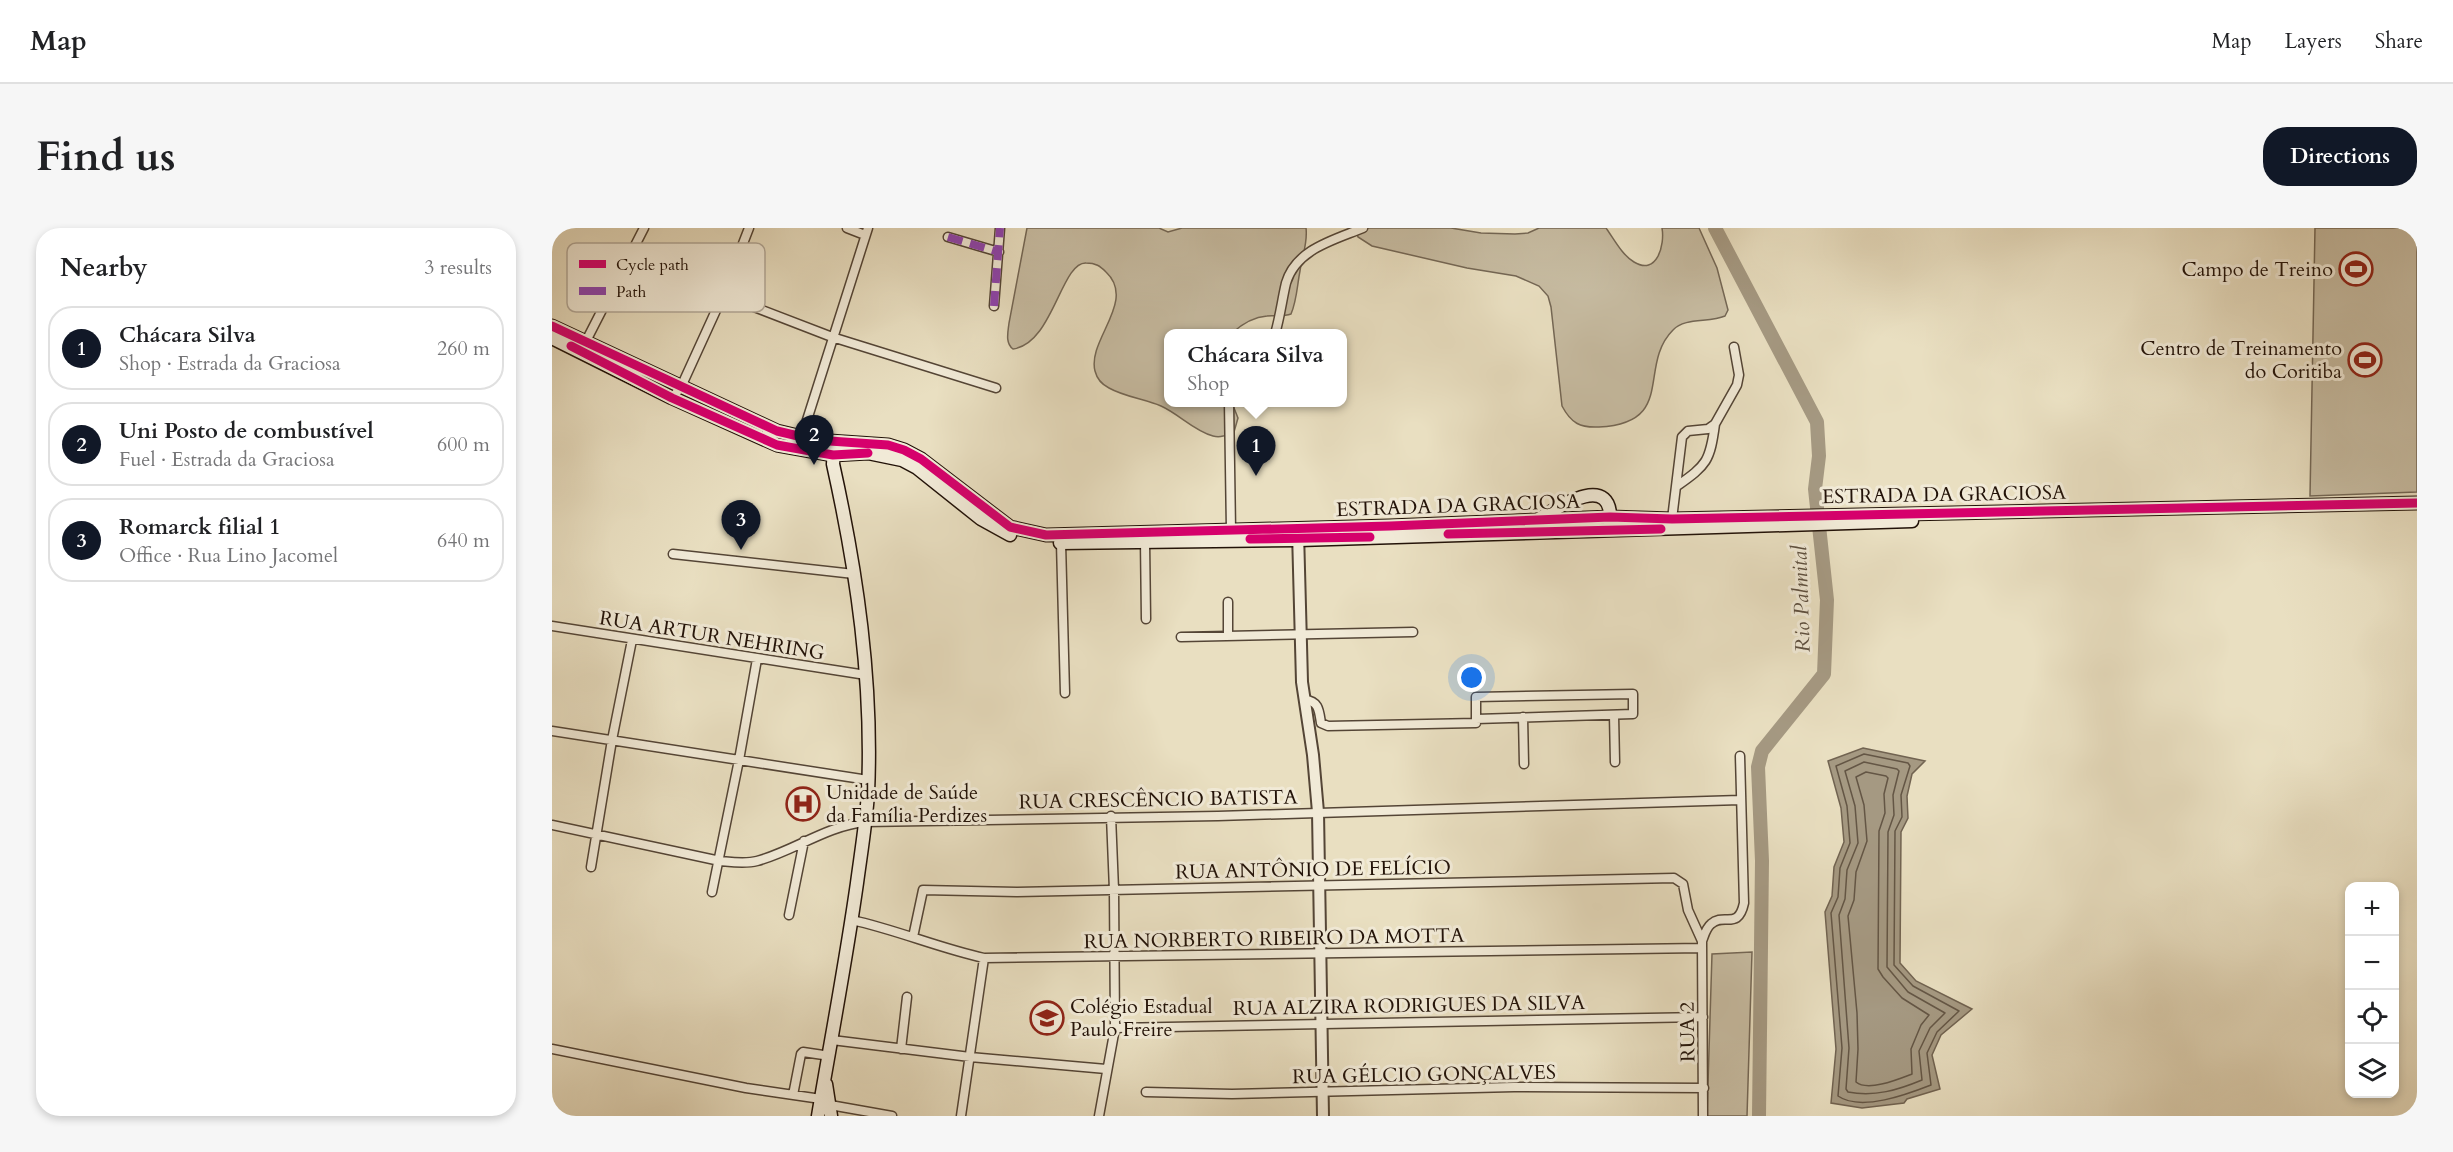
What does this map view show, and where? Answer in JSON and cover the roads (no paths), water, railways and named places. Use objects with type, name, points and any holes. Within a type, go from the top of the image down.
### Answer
[{"type":"main road","name":"ESTRADA DA GRACIOSA","points":[[552,326],[583,347],[672,398],[767,441],[888,445],[904,450],[921,459],[1010,527],[1046,535],[1231,530],[1298,534],[1609,530],[1806,520],[2417,503]]},
{"type":"main road","name":"ESTRADA DA GRACIOSA","points":[[552,338],[583,347],[681,387],[800,443],[833,455],[868,453],[902,460],[996,528],[1023,539],[1061,543],[1145,541],[1610,517],[1806,520]]},
{"type":"main road","points":[[824,1110],[832,1040],[852,920],[865,822],[869,732],[866,675],[854,574],[832,464],[836,442]]},
{"type":"main road","points":[[1537,520],[1573,499],[1590,495],[1601,497],[1608,503],[1609,530]]},
{"type":"main road","name":"ESTRADA DA GRACIOSA","points":[[1836,519],[2417,510]]},
{"type":"street","points":[[636,243],[644,228]]},
{"type":"street","points":[[743,243],[749,228]]},
{"type":"street","points":[[800,443],[866,231],[847,228]]},
{"type":"street","points":[[994,306],[1000,228]]},
{"type":"street","points":[[1276,329],[1287,281],[1296,264],[1311,250],[1363,228]]},
{"type":"street","points":[[948,237],[999,252]]},
{"type":"street","points":[[765,311],[832,336],[996,388]]},
{"type":"street","points":[[583,347],[601,312]]},
{"type":"street","points":[[672,398],[681,387],[715,312]]},
{"type":"street","points":[[1677,486],[1701,469],[1706,462],[1715,424],[1737,385],[1739,375],[1734,346]]},
{"type":"street","points":[[1229,407],[1231,530]]},
{"type":"street","points":[[1672,519],[1682,437],[1688,431],[1708,429],[1715,424]]},
{"type":"street","points":[[1298,534],[1302,682],[1313,755],[1318,812],[1323,1116]]},
{"type":"street","points":[[1145,541],[1146,619]]},
{"type":"street","points":[[1061,543],[1065,693]]},
{"type":"street","points":[[673,554],[854,574]]},
{"type":"street","points":[[1228,602],[1228,636]]},
{"type":"street","name":"RUA ARTUR NEHRING","points":[[552,626],[866,675]]},
{"type":"street","points":[[1181,637],[1413,632]]},
{"type":"street","points":[[591,867],[612,740],[632,640]]},
{"type":"street","points":[[712,892],[720,861],[756,659]]},
{"type":"street","points":[[1305,700],[1315,704],[1321,723],[1328,726],[1476,723],[1476,718],[1476,698],[1633,694],[1634,714],[1476,718]]},
{"type":"street","points":[[1614,715],[1615,762]]},
{"type":"street","points":[[1523,717],[1524,764]]},
{"type":"street","points":[[552,731],[868,780]]},
{"type":"street","points":[[1702,945],[1711,924],[1716,921],[1735,919],[1743,909],[1744,865],[1740,756]]},
{"type":"street","name":"RUA CRESCÊNCIO BATISTA","points":[[552,825],[720,861],[757,861],[842,826],[865,822],[1111,816],[1218,816],[1740,800]]},
{"type":"street","points":[[1099,1116],[1115,1028],[1111,816]]},
{"type":"street","points":[[789,915],[804,841]]},
{"type":"street","name":"RUA ANTÔNIO DE FELÍCIO","points":[[913,937],[923,890],[1017,892],[1674,878],[1683,884],[1688,910],[1702,945]]},
{"type":"street","name":"RUA NORBERTO RIBEIRO DA MOTTA","points":[[852,920],[884,927],[948,950],[984,958],[1320,954],[1702,945]]},
{"type":"street","name":"RUA 2","points":[[1702,945],[1703,1116]]},
{"type":"street","points":[[961,1116],[984,958]]},
{"type":"street","points":[[901,1049],[907,997]]},
{"type":"street","name":"RUA ALZIRA RODRIGUES DA SILVA","points":[[1115,1028],[1703,1017]]},
{"type":"street","points":[[832,1040],[970,1057],[1106,1068]]},
{"type":"street","points":[[552,1049],[793,1095],[824,1110],[892,1116]]},
{"type":"street","points":[[793,1095],[801,1054],[807,1052],[830,1056]]},
{"type":"street","name":"RUA GÉLCIO GONÇALVES","points":[[1146,1092],[1322,1093],[1514,1087],[1704,1088]]},
{"type":"water","points":[[1863,748],[1925,761],[1912,774],[1907,796],[1908,818],[1901,832],[1900,963],[1916,981],[1972,1009],[1941,1035],[1932,1055],[1940,1089],[1907,1099],[1904,1103],[1862,1108],[1831,1103],[1836,1049],[1825,912],[1832,896],[1834,867],[1844,842],[1841,808],[1828,761]]},
{"type":"waterway","name":"Rio Palmital","points":[[1715,228],[1817,422],[1819,456],[1815,489],[1827,600],[1824,674],[1762,751],[1758,767],[1762,861],[1759,1116]]},
{"type":"place","name":"Campo de Treino","points":[[2356,269]]},
{"type":"place","name":"Centro de Treinamento do Coritiba","points":[[2365,360]]},
{"type":"place","name":"Uni Posto de combustível","points":[[814,465]]},
{"type":"place","name":"Chácara Silva","points":[[1256,476]]},
{"type":"place","name":"Romarck filial 1","points":[[741,550]]},
{"type":"place","name":"Unidade de Saúde da Família Perdizes","points":[[803,804]]},
{"type":"place","name":"Colégio Estadual Paulo Freire","points":[[1047,1018]]}]
